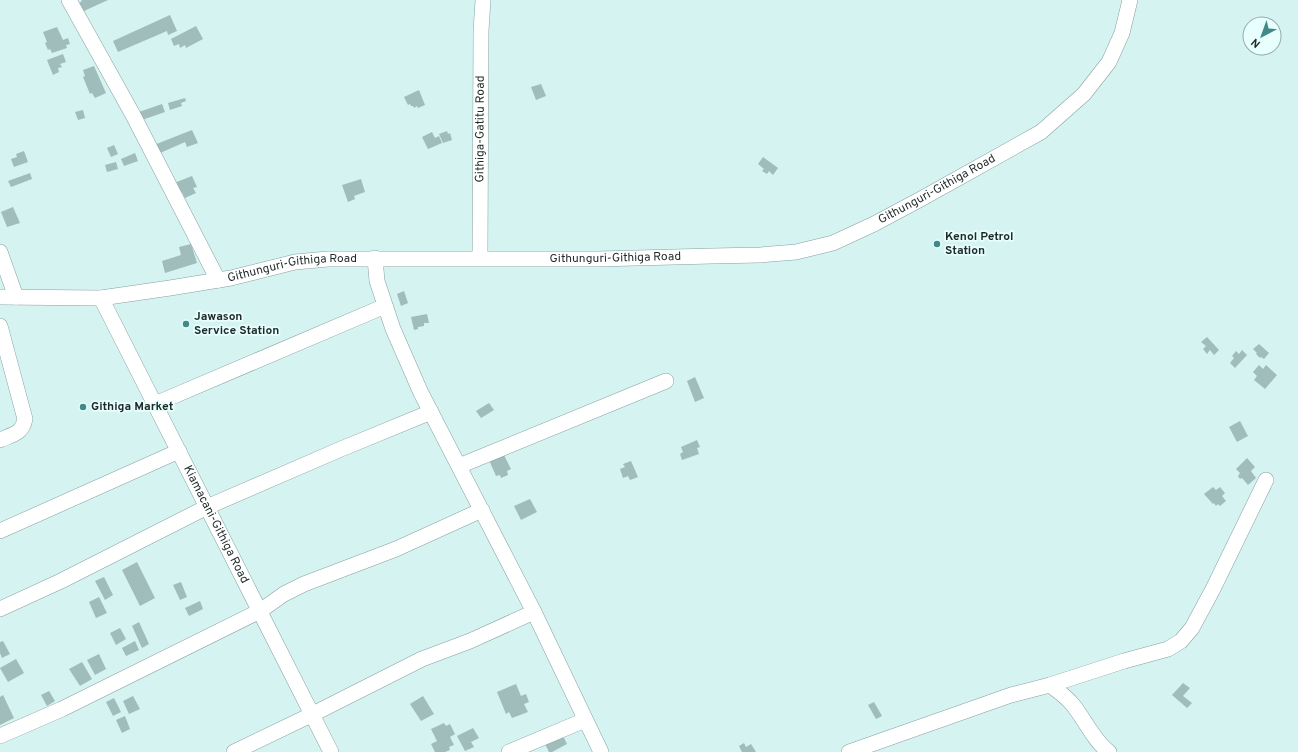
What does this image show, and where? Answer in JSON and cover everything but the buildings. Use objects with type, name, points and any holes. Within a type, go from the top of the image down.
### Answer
[{"type":"street","points":[[69,0],[133,115],[218,280]]},
{"type":"street","name":"Githiga-Gatitu Road","points":[[480,258],[481,31],[483,0]]},
{"type":"street","name":"Githunguri-Githiga Road","points":[[0,297],[101,298],[218,280],[295,262],[328,259],[598,259],[760,255],[796,252],[833,243],[920,200],[1041,132],[1084,94],[1109,62],[1122,33],[1130,0]]},
{"type":"street","points":[[0,252],[16,297]]},
{"type":"street","points":[[375,258],[377,281],[385,306],[393,329],[421,393],[534,612],[601,752]]},
{"type":"street","name":"Kiamacani-Githiga Road","points":[[101,298],[331,752]]},
{"type":"street","points":[[155,404],[385,306]]},
{"type":"street","points":[[0,326],[25,419],[24,427],[19,432],[0,440]]},
{"type":"street","points":[[459,466],[666,380]]},
{"type":"street","points":[[0,610],[61,581],[207,507],[431,412]]},
{"type":"street","points":[[0,531],[179,451]]},
{"type":"street","points":[[849,752],[1011,695],[1168,649],[1181,641],[1192,628],[1213,589],[1266,480]]},
{"type":"street","points":[[0,736],[69,706],[260,611],[284,594],[304,584],[396,549],[482,510]]},
{"type":"street","points":[[234,752],[422,659],[470,641],[534,612]]},
{"type":"street","points":[[1050,684],[1073,705],[1086,725],[1109,752]]},
{"type":"street","points":[[509,752],[585,720]]},
{"type":"place","name":"Kenol Petrol Station","points":[[937,244]]},
{"type":"place","name":"Jawason Service Station","points":[[186,324]]},
{"type":"place","name":"Githiga Market","points":[[83,407]]}]
